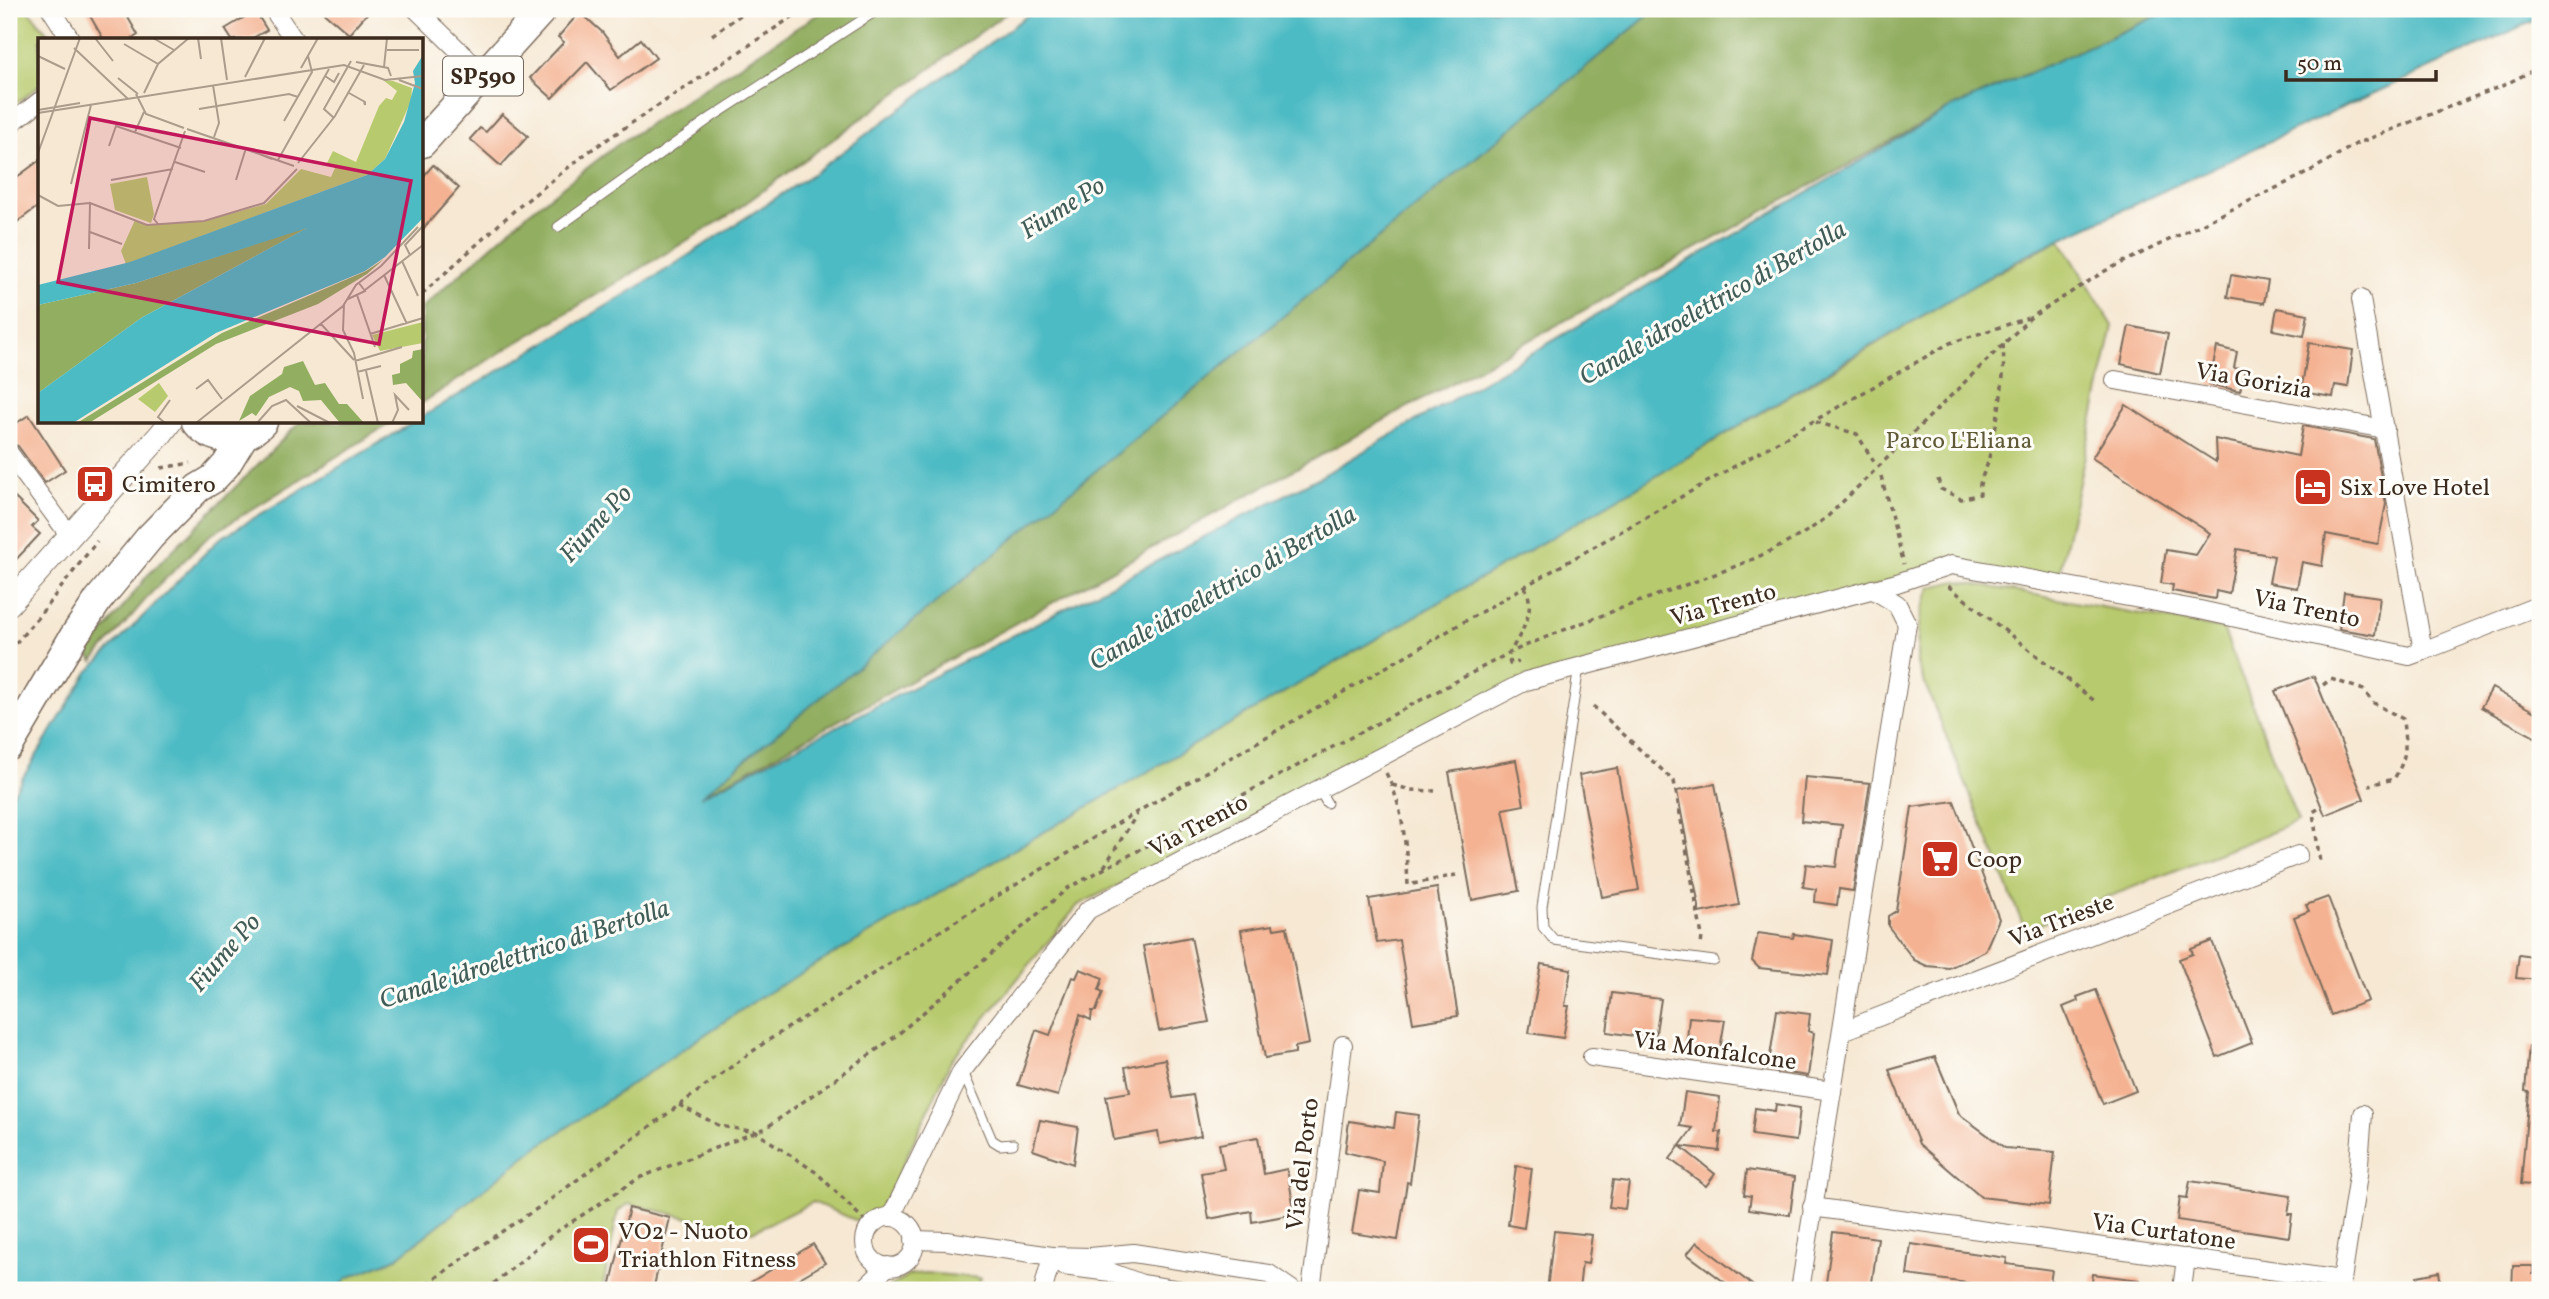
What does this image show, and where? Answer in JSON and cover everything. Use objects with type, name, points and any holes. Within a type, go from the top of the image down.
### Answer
[{"type":"main road","name":"SP590","points":[[424,141],[543,9]]},
{"type":"main road","points":[[200,426],[216,437],[230,439],[253,429]]},
{"type":"main road","points":[[198,488],[205,461],[200,426]]},
{"type":"main road","points":[[9,746],[99,599],[150,537],[198,488],[213,479],[226,465],[253,429]]},
{"type":"street","points":[[51,9],[70,38]]},
{"type":"street","points":[[274,9],[293,38]]},
{"type":"street","points":[[416,9],[484,75]]},
{"type":"street","points":[[9,125],[38,103]]},
{"type":"street","points":[[2361,299],[2423,651],[2540,605]]},
{"type":"street","name":"Via Gorizia","points":[[2115,380],[2385,429]]},
{"type":"street","points":[[9,604],[166,428],[200,426]]},
{"type":"street","points":[[9,453],[70,536]]},
{"type":"street","name":"Via Trento","points":[[891,1217],[962,1071],[1088,910],[1323,796],[1378,758],[1526,681],[1909,579],[1951,565],[2200,610],[2409,656],[2423,651]]},
{"type":"street","points":[[1800,1290],[1907,624],[1897,604],[1872,589]]},
{"type":"street","name":"Via Trieste","points":[[1842,1031],[2298,855]]},
{"type":"street","name":"Via del Porto","points":[[1311,1290],[1343,1045]]},
{"type":"street","name":"Via Monfalcone","points":[[1592,1057],[1832,1091]]},
{"type":"street","name":"Via Curtatone","points":[[1812,1207],[2342,1280],[2358,1175],[2363,1114]]},
{"type":"street","points":[[863,1290],[888,1266],[904,1262],[910,1256],[914,1240],[910,1227],[891,1217],[876,1221],[870,1226],[866,1233],[865,1248],[874,1261],[888,1266]]},
{"type":"street","points":[[914,1240],[947,1241],[1052,1255],[1142,1254],[1269,1274],[1292,1290]]},
{"type":"street","points":[[1134,1281],[1125,1273],[1127,1263],[1142,1254]]},
{"type":"street","points":[[1052,1255],[1063,1266],[1110,1272],[1134,1281],[1180,1290]]},
{"type":"street","points":[[1044,1290],[1052,1255]]},
{"type":"street","points":[[2182,1290],[2186,1258]]},
{"type":"street","points":[[1260,1273],[1267,1285],[1266,1290]]},
{"type":"lane","points":[[558,228],[712,117],[879,9]]},
{"type":"lane","points":[[1579,667],[1542,907],[1543,928],[1555,940],[1714,961]]},
{"type":"lane","points":[[962,1071],[992,1140],[1000,1145],[1013,1144]]},
{"type":"path","points":[[712,35],[749,9]]},
{"type":"path","points":[[424,291],[516,209],[588,152],[804,9]]},
{"type":"path","points":[[419,1290],[547,1202],[775,1036],[964,916],[1525,587],[1951,343],[2030,318],[2105,271],[2307,173],[2356,144],[2504,85],[2540,67]]},
{"type":"path","points":[[1938,479],[1941,489],[1961,499],[1980,494],[1979,483],[1988,464],[1998,418],[2004,362],[2003,344]]},
{"type":"path","points":[[1815,421],[1857,434],[1874,462]]},
{"type":"path","points":[[1881,476],[1909,579]]},
{"type":"path","points":[[1930,572],[2096,702]]},
{"type":"path","points":[[1513,647],[1525,625],[1531,604],[1525,587]]},
{"type":"path","points":[[2323,685],[2331,679],[2364,690],[2372,702],[2403,719],[2407,752],[2395,779],[2369,785]]},
{"type":"path","points":[[1593,706],[1674,781],[1702,936],[1699,959]]},
{"type":"path","points":[[1378,758],[1392,785],[1404,828],[1408,885],[1456,875]]},
{"type":"path","points":[[1392,785],[1411,790],[1435,791]]},
{"type":"path","points":[[2318,808],[2313,812],[2320,863]]},
{"type":"path","points":[[1103,869],[1138,812]]},
{"type":"path","points":[[679,1105],[720,1126],[756,1132],[817,1173],[870,1226]]},
{"type":"green space","points":[[9,9],[28,9],[51,38],[38,38],[38,87],[9,109]]},
{"type":"green space","points":[[826,9],[1012,9],[728,216],[493,357],[424,402],[424,306],[527,214],[617,145]]},
{"type":"green space","points":[[1656,9],[2173,9],[1953,107],[696,799]]},
{"type":"green space","name":"Parco L'Eliana","points":[[2060,239],[2113,326],[2057,584],[1951,565],[1526,681],[1078,905],[952,1059],[884,1205],[857,1221],[813,1202],[752,1232],[629,1204],[618,1211],[603,1286],[618,1290],[337,1290],[346,1278],[397,1258],[529,1153],[762,996],[1653,478],[1971,287]]},
{"type":"green space","points":[[298,424],[389,424],[209,536],[152,592],[93,661],[88,653],[147,576]]},
{"type":"green space","points":[[1957,581],[2223,629],[2298,822],[2025,930],[1917,664],[1919,624],[1931,587]]},
{"type":"green space","points":[[925,1273],[981,1278],[976,1290],[885,1290],[909,1275]]},
{"type":"water","points":[[1036,9],[1656,9],[700,797],[1318,478],[1953,107],[2173,9],[2540,9],[2540,18],[2028,254],[1843,362],[1653,478],[762,996],[529,1153],[397,1258],[347,1278],[337,1290],[9,1290],[9,800],[88,672],[219,539],[411,424],[424,424],[424,416],[666,270],[814,173]]},
{"type":"building","points":[[86,9],[123,9],[138,35],[133,38],[103,38]]},
{"type":"building","points":[[320,9],[371,9],[349,34]]},
{"type":"building","points":[[255,11],[267,30],[253,38],[231,38],[225,29]]},
{"type":"building","points":[[580,12],[602,32],[620,56],[641,39],[656,58],[611,90],[587,62],[552,98],[530,78],[564,42],[558,37]]},
{"type":"building","points":[[502,114],[528,136],[501,166],[470,139],[480,128],[486,132]]},
{"type":"building","points":[[38,161],[38,206],[9,228],[9,183]]},
{"type":"building","points":[[433,165],[459,188],[424,228],[424,176]]},
{"type":"building","points":[[2231,275],[2268,281],[2264,303],[2227,297]]},
{"type":"building","points":[[2277,308],[2308,314],[2304,336],[2273,330]]},
{"type":"building","points":[[2129,326],[2168,334],[2160,373],[2121,364]]},
{"type":"building","points":[[2309,343],[2353,350],[2348,387],[2335,385],[2333,397],[2301,392]]},
{"type":"building","points":[[2217,347],[2237,352],[2234,368],[2245,370],[2240,391],[2209,384]]},
{"type":"building","points":[[2126,405],[2216,462],[2215,439],[2298,456],[2303,426],[2374,439],[2386,504],[2378,544],[2326,534],[2322,566],[2302,562],[2297,588],[2269,583],[2274,556],[2237,549],[2229,594],[2216,591],[2215,599],[2172,591],[2173,585],[2161,583],[2166,550],[2196,555],[2210,533],[2092,458]]},
{"type":"building","points":[[29,415],[65,470],[45,483],[18,446],[9,442],[9,428]]},
{"type":"building","points":[[9,492],[38,521],[32,527],[40,534],[9,567]]},
{"type":"building","points":[[2344,592],[2380,597],[2375,635],[2339,629]]},
{"type":"building","points":[[2314,676],[2364,799],[2325,815],[2275,691]]},
{"type":"building","points":[[2492,688],[2540,715],[2540,740],[2481,707]]},
{"type":"building","points":[[1516,760],[1524,805],[1503,809],[1519,891],[1472,900],[1449,772]]},
{"type":"building","points":[[1617,768],[1639,890],[1602,897],[1579,775]]},
{"type":"building","points":[[1805,777],[1870,783],[1853,891],[1839,889],[1837,905],[1815,902],[1816,889],[1803,887],[1806,864],[1836,867],[1842,825],[1801,821]]},
{"type":"building","points":[[1715,784],[1739,905],[1699,913],[1677,791]]},
{"type":"building","name":"Coop","points":[[1954,801],[1999,919],[1985,951],[1949,968],[1927,966],[1914,960],[1888,926],[1888,916],[1896,911],[1912,807]]},
{"type":"building","points":[[1437,888],[1458,1016],[1413,1023],[1399,940],[1377,943],[1369,899]]},
{"type":"building","points":[[2328,897],[2368,1001],[2331,1015],[2294,917],[2309,911],[2306,905]]},
{"type":"building","points":[[1273,925],[1274,929],[1287,927],[1309,1044],[1295,1047],[1295,1053],[1265,1058],[1241,930]]},
{"type":"building","points":[[1758,933],[1793,938],[1794,934],[1833,940],[1828,975],[1759,968],[1752,961]]},
{"type":"building","points":[[1191,937],[1209,1022],[1159,1031],[1143,946]]},
{"type":"building","points":[[2212,941],[2252,1043],[2217,1057],[2179,959],[2193,954],[2191,949]]},
{"type":"building","points":[[2519,955],[2540,958],[2540,980],[2516,978]]},
{"type":"building","points":[[1541,964],[1571,969],[1565,1006],[1569,1006],[1563,1038],[1529,1033]]},
{"type":"building","points":[[1080,969],[1103,978],[1099,990],[1103,992],[1096,1011],[1092,1011],[1091,1020],[1080,1015],[1058,1096],[1018,1085],[1036,1030],[1050,1035],[1072,977],[1076,978]]},
{"type":"building","points":[[2096,990],[2136,1091],[2103,1104],[2063,1007],[2078,1001],[2077,997]]},
{"type":"building","points":[[1612,993],[1661,999],[1655,1039],[1607,1032]]},
{"type":"building","points":[[1777,1010],[1810,1014],[1808,1031],[1814,1033],[1808,1076],[1768,1070]]},
{"type":"building","points":[[1689,1017],[1725,1020],[1719,1055],[1686,1052]]},
{"type":"building","points":[[2529,1046],[2540,1047],[2540,1186],[2521,1184],[2529,1092],[2525,1091]]},
{"type":"building","points":[[1935,1057],[1959,1114],[2005,1148],[2055,1152],[2049,1205],[1981,1197],[1919,1144],[1889,1070]]},
{"type":"building","points":[[1165,1059],[1173,1098],[1193,1095],[1201,1136],[1160,1144],[1158,1132],[1114,1140],[1106,1096],[1130,1092],[1125,1067]]},
{"type":"building","points":[[1685,1092],[1720,1097],[1716,1132],[1721,1132],[1719,1151],[1680,1146],[1715,1174],[1706,1186],[1670,1159],[1693,1128],[1680,1126]]},
{"type":"building","points":[[1776,1104],[1800,1108],[1796,1141],[1752,1135],[1755,1108],[1775,1111]]},
{"type":"building","points":[[1396,1112],[1419,1115],[1410,1183],[1407,1182],[1398,1240],[1352,1233],[1359,1190],[1380,1193],[1383,1161],[1345,1152],[1349,1121],[1394,1128]]},
{"type":"building","points":[[1040,1120],[1078,1127],[1073,1164],[1033,1150]]},
{"type":"building","points":[[1258,1137],[1264,1174],[1287,1169],[1295,1214],[1252,1222],[1251,1211],[1209,1219],[1201,1173],[1224,1169],[1219,1144]]},
{"type":"building","points":[[1516,1166],[1532,1168],[1524,1228],[1508,1225]]},
{"type":"building","points":[[1747,1170],[1795,1177],[1790,1215],[1749,1209],[1751,1196],[1744,1195]]},
{"type":"building","points":[[1613,1180],[1629,1182],[1625,1209],[1609,1207]]},
{"type":"building","points":[[2190,1181],[2291,1196],[2288,1214],[2292,1214],[2289,1237],[2177,1220],[2180,1197],[2187,1198]]},
{"type":"building","points":[[629,1208],[670,1218],[653,1290],[610,1287]]},
{"type":"building","points":[[1554,1231],[1592,1235],[1588,1264],[1582,1263],[1579,1290],[1547,1290]]},
{"type":"building","points":[[1833,1232],[1878,1238],[1871,1290],[1825,1290]]},
{"type":"building","points":[[1697,1242],[1756,1288],[1735,1290],[1687,1254]]},
{"type":"building","points":[[813,1244],[825,1263],[779,1290],[738,1290]]},
{"type":"building","points":[[1911,1244],[2007,1258],[2006,1264],[2052,1270],[2049,1290],[2001,1290],[1907,1275]]},
{"type":"building","points":[[2513,1266],[2533,1266],[2533,1274],[2540,1274],[2540,1290],[2512,1290]]},
{"type":"building","points":[[2439,1272],[2442,1290],[2419,1290],[2417,1276]]},
{"type":"building","points":[[2093,1274],[2140,1280],[2139,1290],[2091,1290]]},
{"type":"place","name":"Cimitero","points":[[95,484]]},
{"type":"place","name":"Six Love Hotel","points":[[2313,487]]},
{"type":"place","name":"Coop","points":[[1940,859]]},
{"type":"place","name":"VO2 - Nuoto Triathlon Fitness","points":[[591,1245]]},
{"type":"water label","name":"Fiume Po","points":[[1062,207]]},
{"type":"water label","name":"Canale idroelettrico di Bertolla","points":[[1712,302]]},
{"type":"water label","name":"Fiume Po","points":[[595,523]]},
{"type":"water label","name":"Canale idroelettrico di Bertolla","points":[[1222,587]]},
{"type":"water label","name":"Fiume Po","points":[[224,952]]},
{"type":"water label","name":"Canale idroelettrico di Bertolla","points":[[524,953]]}]
